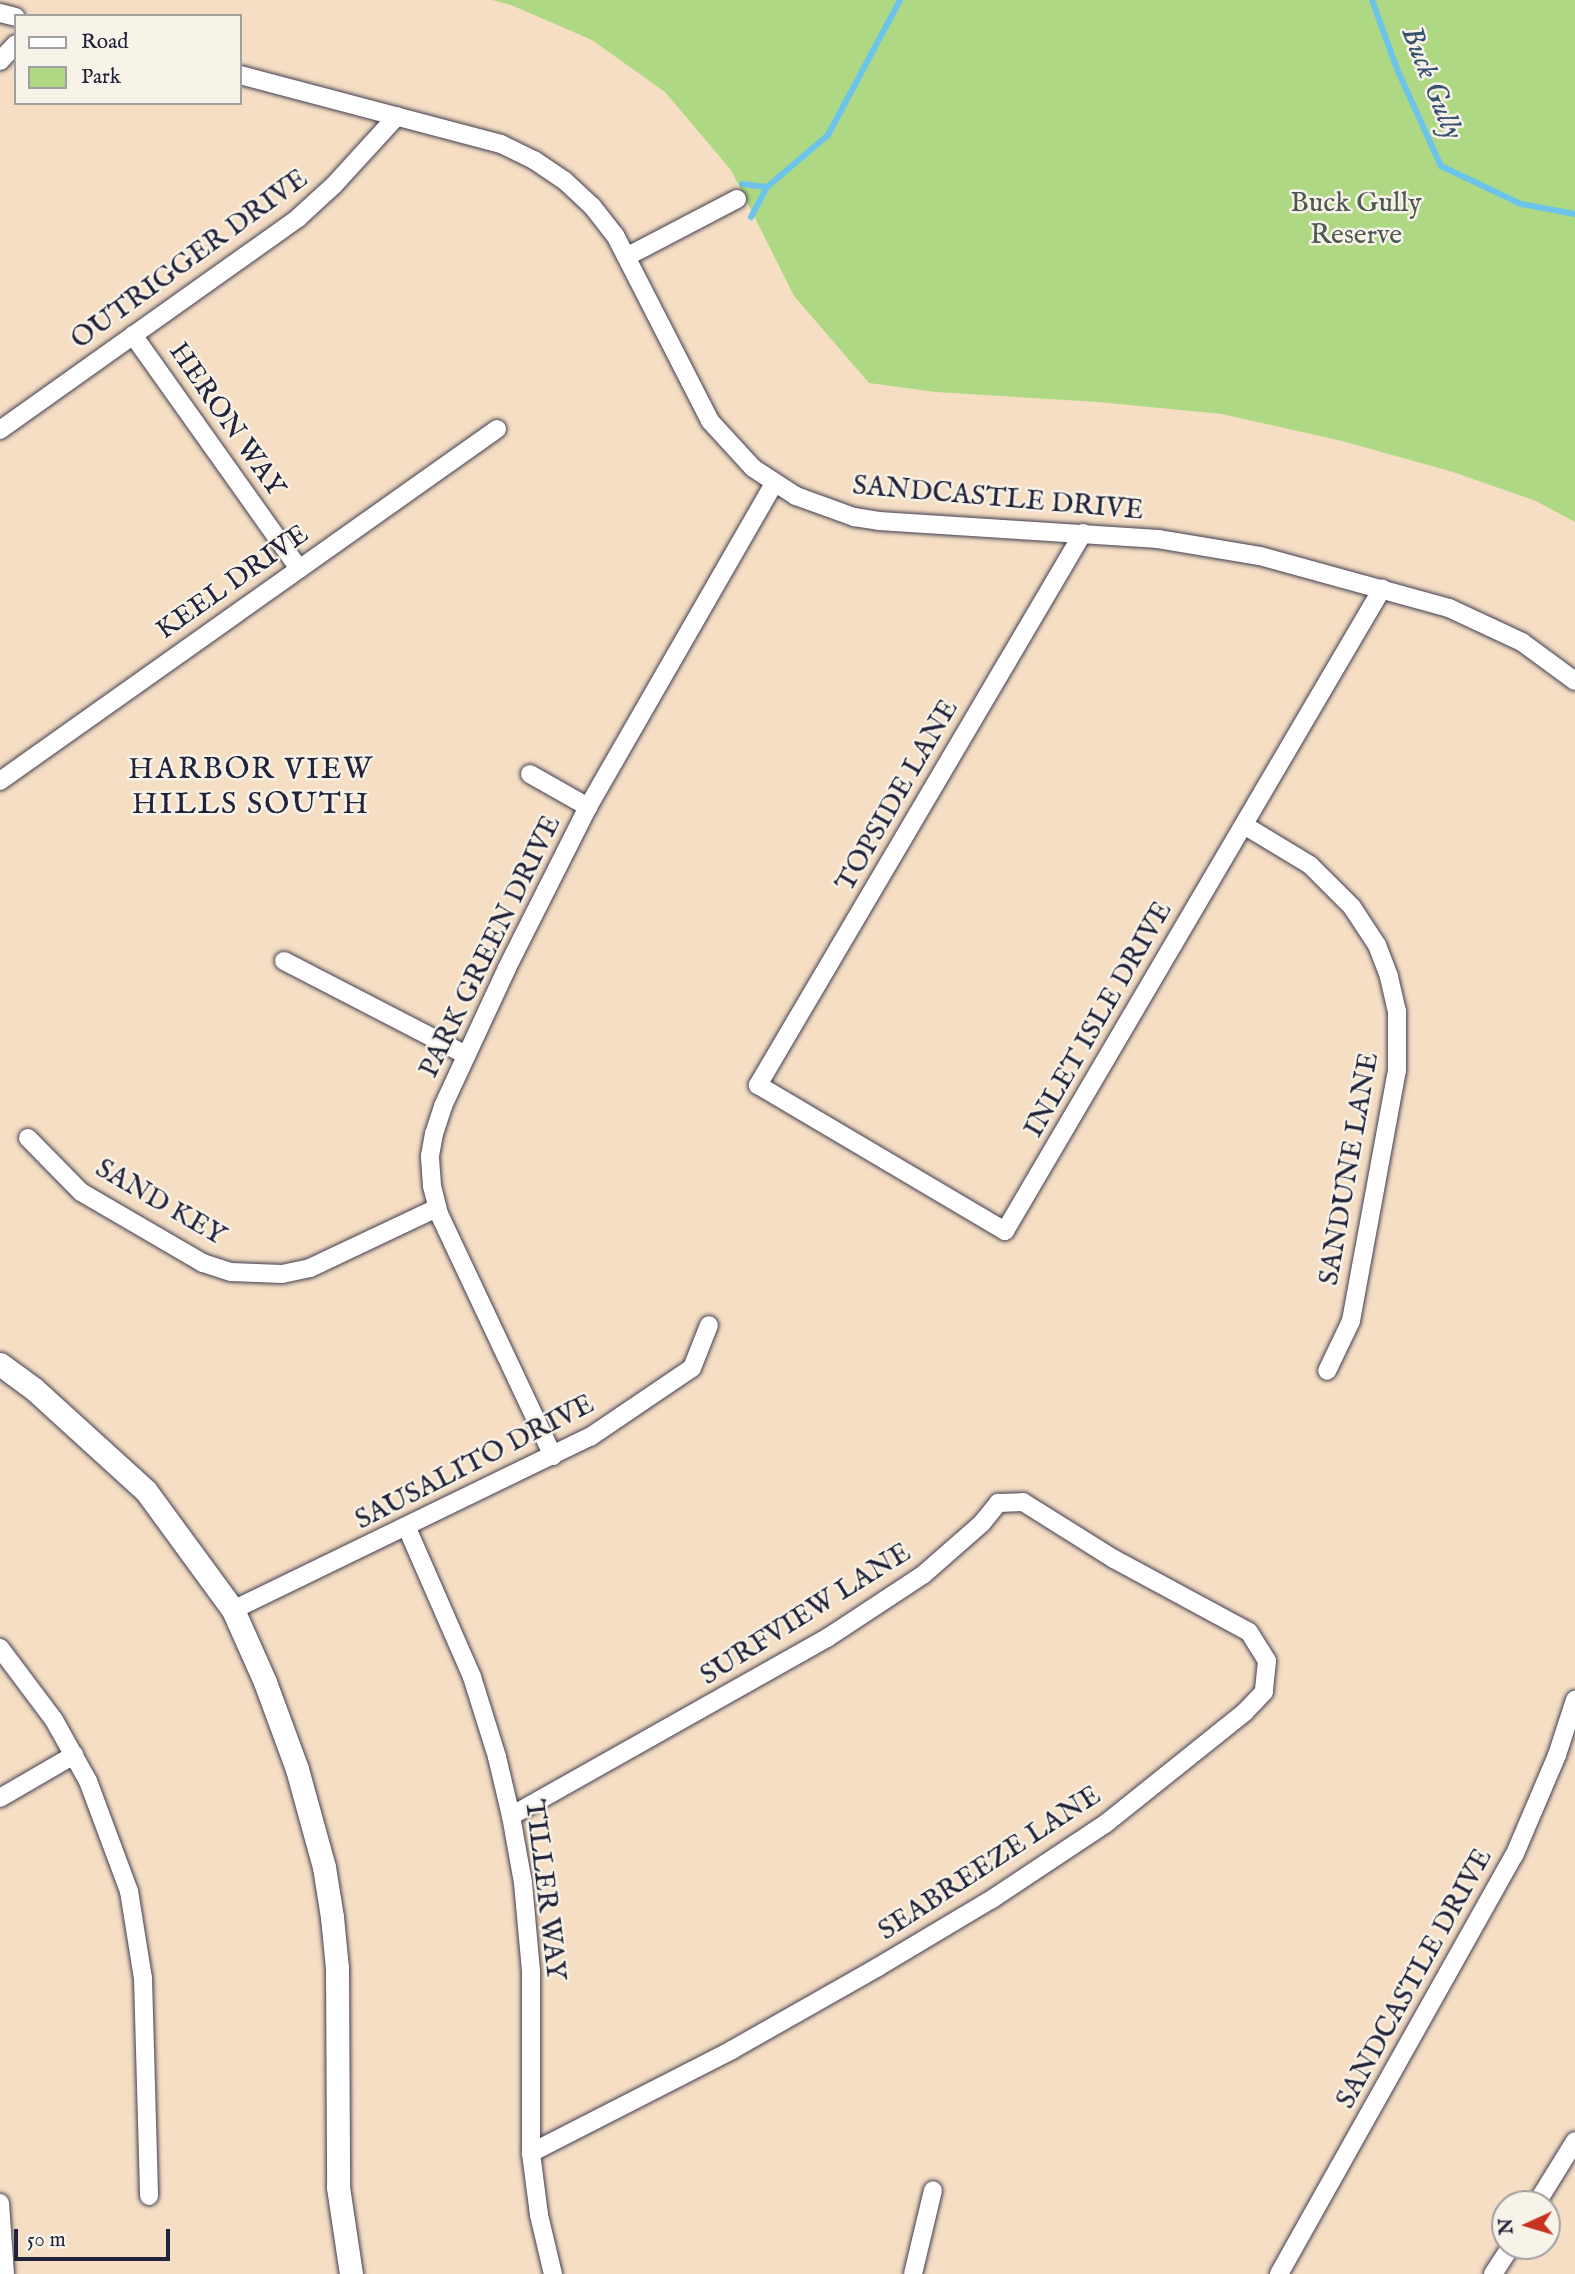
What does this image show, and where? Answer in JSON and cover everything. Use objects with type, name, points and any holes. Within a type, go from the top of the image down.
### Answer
[{"type":"street","points":[[0,61],[14,46]]},
{"type":"street","name":"SANDCASTLE DRIVE","points":[[242,76],[501,144],[534,160],[565,181],[592,206],[628,256],[710,421],[753,468],[774,483],[819,506],[867,519],[1083,533],[1210,546],[1260,556],[1449,608],[1522,642],[1575,681]]},
{"type":"street","name":"OUTRIGGER DRIVE","points":[[0,430],[298,218],[334,186],[397,116]]},
{"type":"street","points":[[628,256],[737,199]]},
{"type":"street","name":"HERON WAY","points":[[134,335],[299,569]]},
{"type":"street","name":"KEEL DRIVE","points":[[0,781],[497,429]]},
{"type":"street","name":"PARK GREEN DRIVE","points":[[553,1456],[437,1208],[430,1156],[434,1134],[466,1055],[588,807],[774,483]]},
{"type":"street","name":"TOPSIDE LANE","points":[[758,1086],[1083,533]]},
{"type":"street","name":"INLET ISLE DRIVE","points":[[758,1086],[1005,1231],[1382,589]]},
{"type":"street","points":[[530,774],[588,807]]},
{"type":"street","name":"SANDUNE LANE","points":[[1244,825],[1310,865],[1337,888],[1352,906],[1377,945],[1389,977],[1397,1012],[1397,1070],[1351,1321],[1327,1371]]},
{"type":"street","points":[[284,961],[466,1055]]},
{"type":"street","name":"SAND KEY","points":[[29,1138],[81,1192],[203,1263],[231,1272],[282,1275],[310,1268],[437,1208]]},
{"type":"street","name":"SAUSALITO DRIVE","points":[[233,1610],[553,1456],[625,1416],[692,1368],[709,1325]]},
{"type":"street","points":[[0,1364],[34,1389],[146,1491],[233,1610],[265,1682],[297,1769],[324,1867],[337,1968],[338,2187],[351,2274]]},
{"type":"street","name":"SURFVIEW LANE","points":[[511,1816],[827,1639],[924,1574],[982,1523],[998,1503],[1023,1502],[1114,1559]]},
{"type":"street","name":"TILLER WAY","points":[[407,1528],[472,1677],[494,1745],[511,1816],[523,1883],[531,1971],[531,2153],[539,2215],[553,2274]]},
{"type":"street","name":"SEABREEZE LANE","points":[[531,2153],[732,2050],[992,1899],[1105,1824],[1245,1712],[1264,1692],[1267,1661],[1249,1632],[1114,1559]]},
{"type":"street","points":[[0,1648],[30,1687],[74,1755],[101,1808],[121,1863],[140,1949],[149,2196]]},
{"type":"street","name":"SANDCASTLE DRIVE","points":[[1279,2274],[1514,1856],[1557,1755],[1575,1700]]},
{"type":"street","points":[[0,1798],[74,1755]]},
{"type":"street","points":[[1545,2190],[1575,2141]]},
{"type":"street","points":[[913,2274],[933,2190]]},
{"type":"street","points":[[0,2203],[5,2274]]},
{"type":"green space","name":"Buck Gully Reserve","points":[[492,0],[1575,0],[1575,522],[1536,501],[1453,472],[1342,441],[1222,414],[1098,402],[936,392],[869,383],[794,296],[731,170],[665,92],[592,40],[511,5]]},
{"type":"waterway","points":[[742,184],[767,187],[828,135],[900,0]]},
{"type":"waterway","name":"Buck Gully","points":[[1372,0],[1397,69],[1441,166],[1521,204],[1575,214]]},
{"type":"waterway","points":[[751,217],[767,187]]},
{"type":"district","name":"HARBOR VIEW HILLS SOUTH","points":[[251,787]]}]
